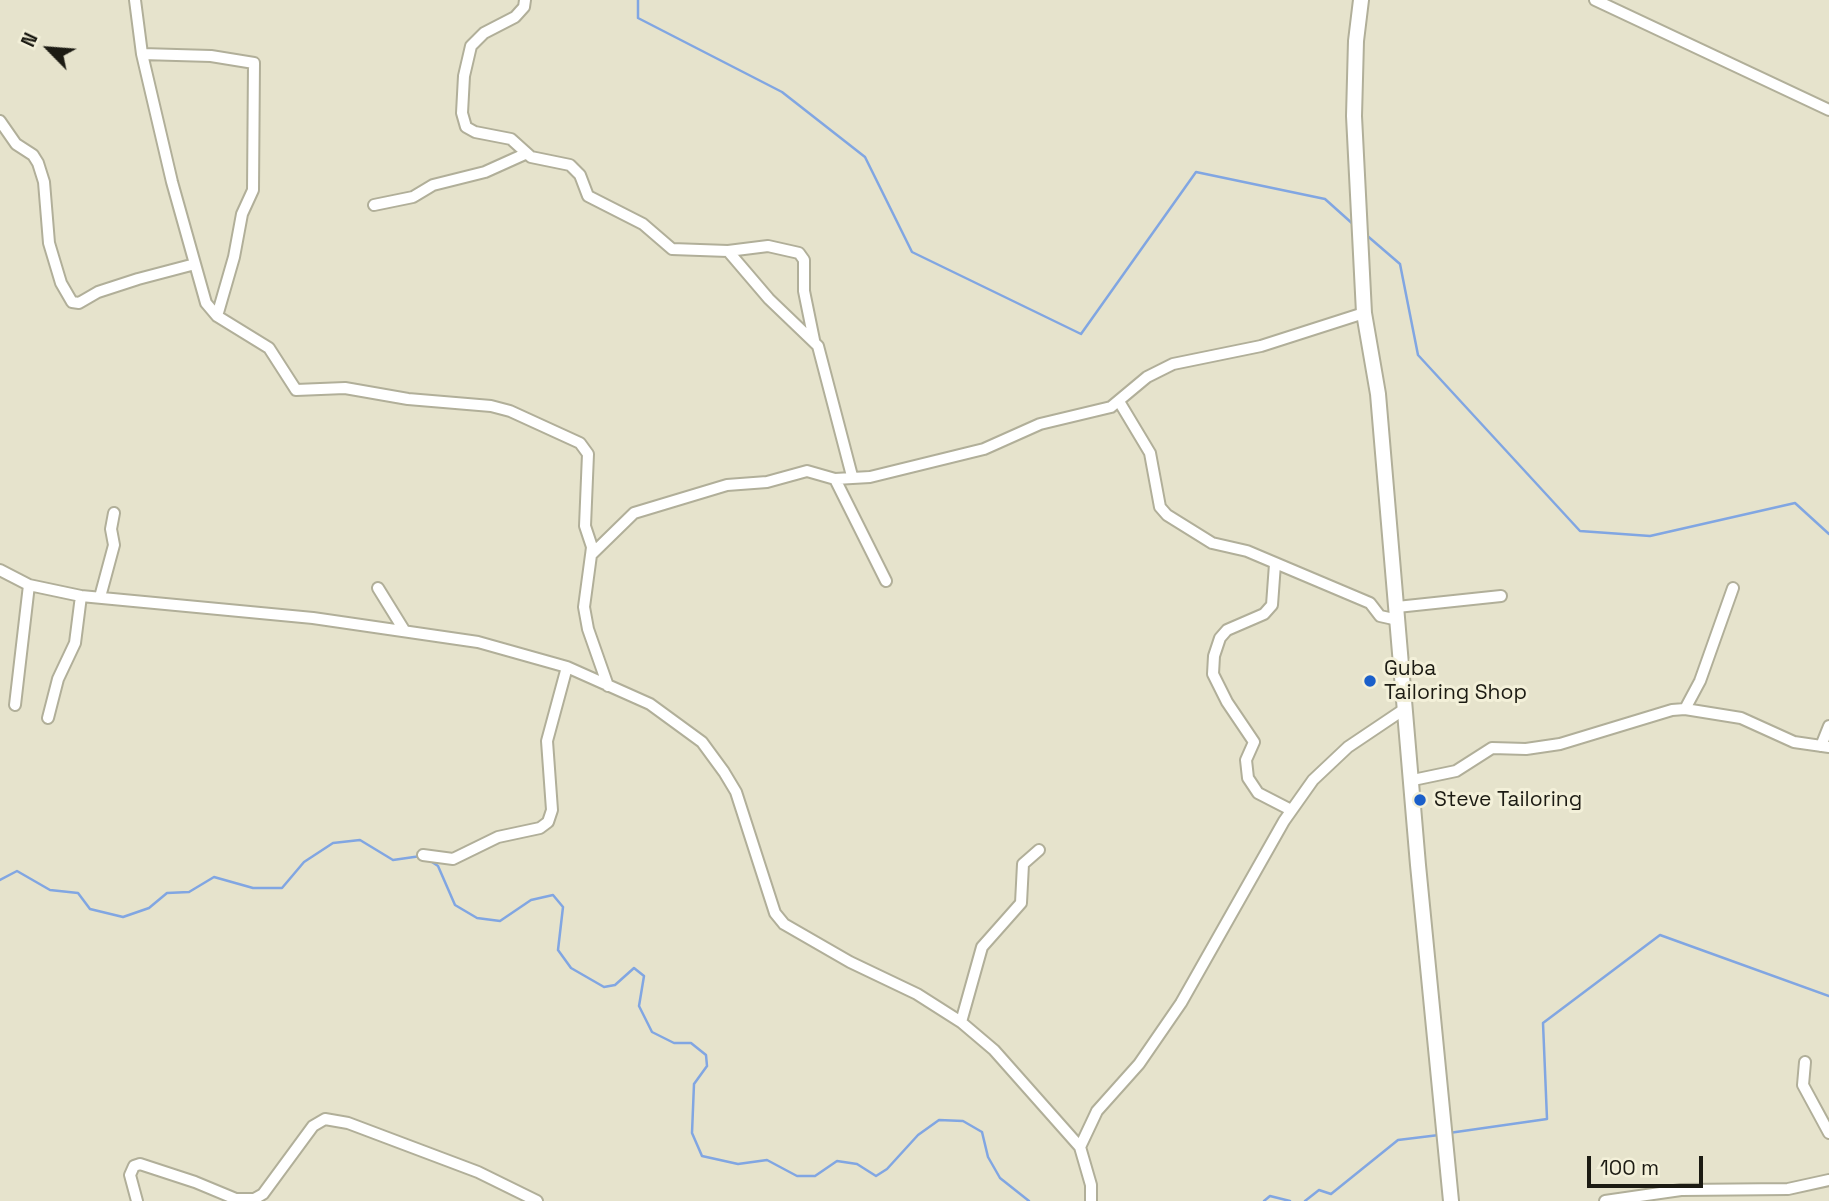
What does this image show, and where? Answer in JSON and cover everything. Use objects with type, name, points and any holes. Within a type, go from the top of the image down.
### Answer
[{"type":"main road","points":[[1361,0],[1354,76],[1364,313],[1378,394],[1451,1201]]},
{"type":"street","points":[[135,0],[142,54],[172,182],[206,303],[217,316],[269,348],[296,390],[345,388],[408,399],[491,406],[510,411],[580,443],[588,454],[584,514],[586,534],[592,547],[584,607],[588,629],[608,687]]},
{"type":"street","points":[[525,0],[524,7],[515,17],[484,33],[471,46],[464,76],[462,113],[470,130],[511,139],[525,154],[570,165],[580,175],[588,196],[643,224],[672,249],[728,251],[768,246],[801,255],[814,340],[822,357],[852,476]]},
{"type":"street","points":[[1595,0],[1829,110]]},
{"type":"street","points":[[142,54],[211,56],[254,63],[251,130],[253,190],[242,214],[234,257],[217,316]]},
{"type":"street","points":[[0,121],[16,144],[33,155],[38,163],[44,182],[49,243],[61,283],[72,302],[79,303],[98,292],[195,264]]},
{"type":"street","points":[[374,205],[413,197],[433,185],[485,172],[525,154]]},
{"type":"street","points":[[728,251],[769,299],[814,340]]},
{"type":"street","points":[[591,555],[635,513],[727,485],[767,482],[807,471],[835,479],[891,473],[984,449],[1041,424],[1120,403],[1147,377],[1173,364],[1261,346],[1364,313]]},
{"type":"street","points":[[1120,403],[1150,453],[1163,511],[1212,543],[1247,551],[1370,603],[1380,616],[1501,596]]},
{"type":"street","points":[[835,479],[886,581]]},
{"type":"street","points":[[100,597],[114,545],[111,529],[114,513]]},
{"type":"street","points":[[1275,564],[1272,606],[1254,620],[1227,629],[1220,638],[1214,656],[1213,674],[1227,702],[1254,741],[1246,760],[1248,778],[1258,793],[1291,810]]},
{"type":"street","points":[[0,570],[29,585],[81,596],[313,618],[478,642],[567,667],[650,704],[682,725],[713,755],[736,792],[775,913],[784,924],[849,962],[916,994],[961,1022],[994,1050],[1080,1147],[1091,1185],[1091,1201]]},
{"type":"street","points":[[15,705],[29,585]]},
{"type":"street","points":[[378,588],[404,630]]},
{"type":"street","points":[[1685,709],[1700,681],[1733,589]]},
{"type":"street","points":[[48,718],[58,678],[75,643],[81,596]]},
{"type":"street","points":[[423,855],[453,859],[498,837],[540,828],[548,822],[552,810],[547,741],[567,667]]},
{"type":"street","points":[[1080,1147],[1097,1111],[1139,1064],[1181,1003],[1291,810],[1313,780],[1339,755],[1406,708]]},
{"type":"street","points":[[1413,780],[1455,771],[1492,748],[1525,749],[1560,744],[1672,710],[1685,709],[1741,718],[1794,741],[1825,747],[1829,726]]},
{"type":"street","points":[[961,1022],[982,947],[1021,903],[1023,864],[1039,850]]},
{"type":"street","points":[[1805,1062],[1803,1085],[1829,1133]]},
{"type":"street","points":[[137,1201],[130,1175],[134,1166],[140,1164],[195,1182],[232,1200],[254,1199],[262,1194],[307,1133],[326,1119],[348,1123],[478,1172],[537,1201]]},
{"type":"street","points":[[1605,1201],[1788,1189],[1829,1180]]},
{"type":"waterway","points":[[638,0],[638,18],[782,92],[865,157],[912,252],[1081,334],[1196,172],[1325,199],[1354,225]]},
{"type":"waterway","points":[[1364,233],[1400,264],[1418,355],[1580,531],[1650,536],[1795,503],[1829,534]]},
{"type":"waterway","points":[[0,880],[17,871],[50,890],[78,893],[90,909],[123,917],[149,908],[167,893],[189,892],[214,877],[253,888],[282,888],[304,862],[333,843],[360,840],[393,860],[421,856]]},
{"type":"waterway","points":[[429,860],[438,866],[455,905],[477,918],[500,921],[531,900],[553,895],[563,907],[558,950],[571,968],[604,987],[615,985],[634,968],[644,976],[639,1006],[652,1032],[674,1043],[691,1043],[706,1055],[707,1066],[694,1084],[692,1133],[702,1156],[738,1164],[767,1160],[797,1176],[815,1176],[837,1161],[857,1164],[876,1176],[887,1169],[918,1135],[939,1120],[963,1121],[982,1132],[988,1157],[1000,1178],[1029,1201]]},
{"type":"waterway","points":[[1449,1133],[1547,1119],[1543,1023],[1660,935],[1829,996]]},
{"type":"waterway","points":[[1305,1201],[1319,1190],[1331,1194],[1398,1140],[1439,1135]]},
{"type":"waterway","points":[[1264,1201],[1270,1196],[1290,1201]]},
{"type":"place","name":"Guba Tailoring Shop","points":[[1370,681]]},
{"type":"place","name":"Steve Tailoring","points":[[1420,800]]}]
